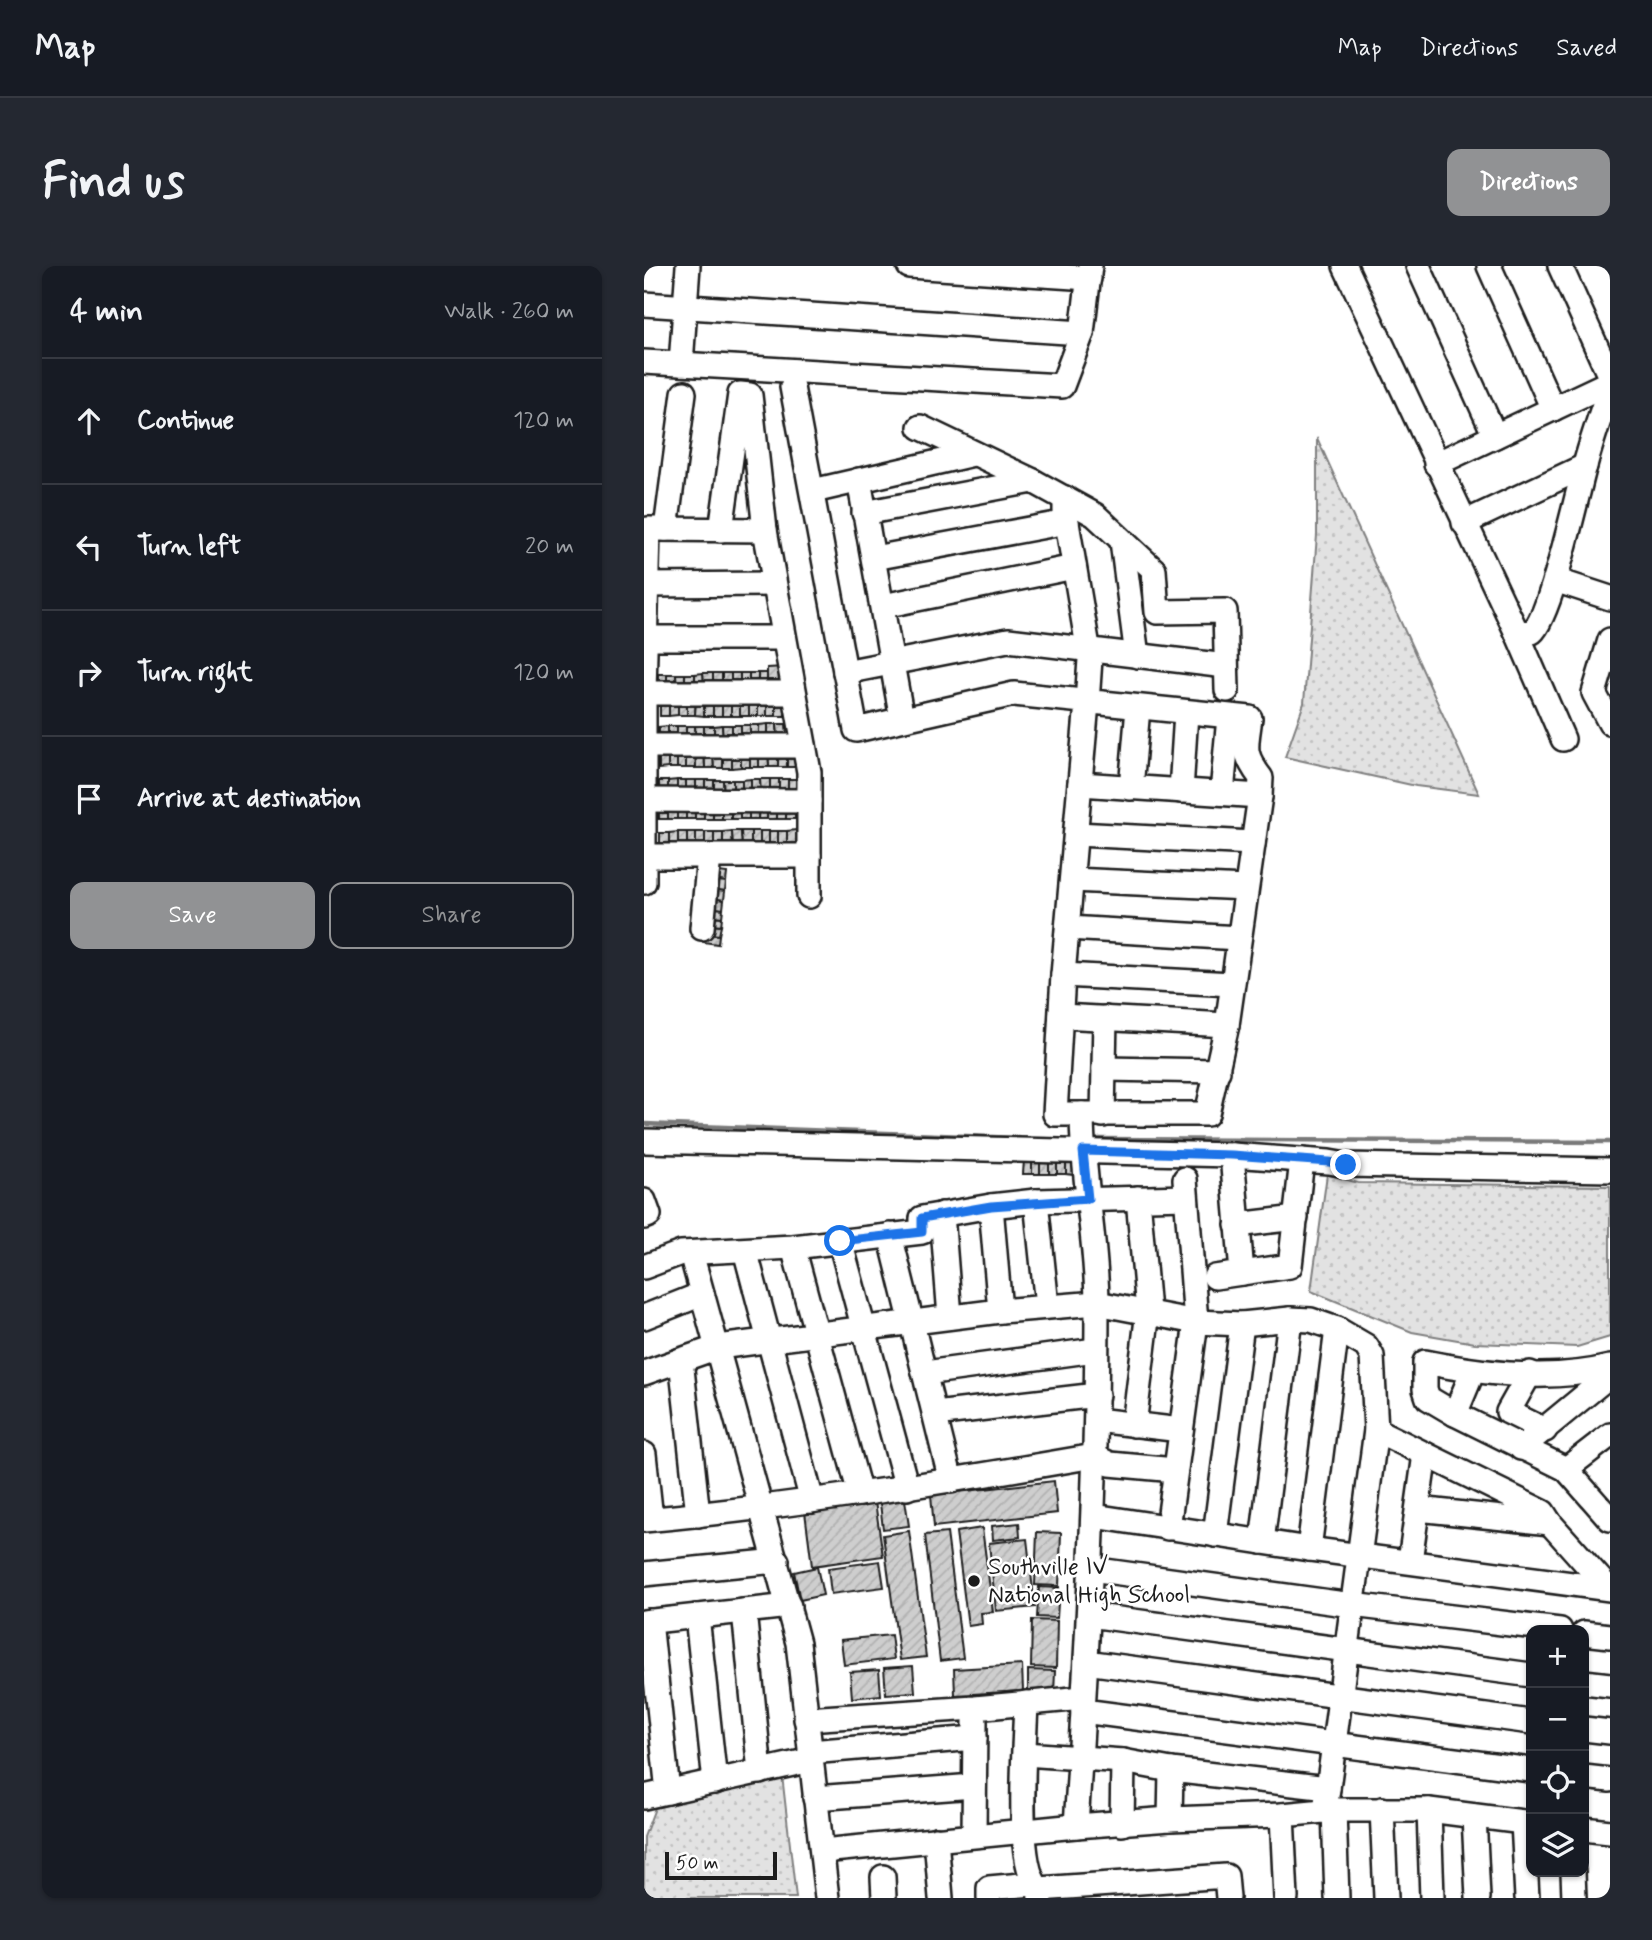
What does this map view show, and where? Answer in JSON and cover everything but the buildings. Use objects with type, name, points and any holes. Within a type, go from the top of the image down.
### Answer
[{"type":"street","points":[[681,364],[688,266]]},
{"type":"street","points":[[644,362],[1062,386],[1082,333],[1090,272],[909,266]]},
{"type":"street","points":[[1345,266],[1517,633],[1563,739]]},
{"type":"street","points":[[1418,266],[1494,436]]},
{"type":"street","points":[[1489,266],[1553,409]]},
{"type":"street","points":[[1517,633],[1532,632],[1537,628],[1555,580],[1610,382],[1560,266]]},
{"type":"street","points":[[644,304],[1082,333]]},
{"type":"street","points":[[1437,464],[1610,382]]},
{"type":"street","points":[[792,387],[856,730],[1014,694],[1087,703],[1250,718],[1246,754],[1261,778],[1260,796],[1227,1025],[1208,1114],[1055,1114],[1063,975],[1068,928],[1087,703],[1090,659],[1065,498]]},
{"type":"street","points":[[644,882],[645,585],[653,529],[684,393]]},
{"type":"street","points":[[722,530],[740,394],[750,395],[765,530],[809,772],[809,896]]},
{"type":"street","points":[[920,427],[1033,481],[1095,515],[1154,570],[1157,612],[1225,611],[1227,690]]},
{"type":"street","points":[[813,491],[973,454]]},
{"type":"street","points":[[731,456],[757,460]]},
{"type":"street","points":[[1464,523],[1585,466]]},
{"type":"street","points":[[859,480],[902,719]]},
{"type":"street","points":[[864,513],[1033,481]]},
{"type":"street","points":[[874,558],[1067,522]]},
{"type":"street","points":[[653,529],[765,530]]},
{"type":"street","points":[[1122,541],[1137,656]]},
{"type":"street","points":[[883,606],[1074,567]]},
{"type":"street","points":[[1555,580],[1610,598]]},
{"type":"street","points":[[645,585],[774,584]]},
{"type":"street","points":[[645,638],[784,638]]},
{"type":"street","points":[[845,672],[1008,640],[1226,666]]},
{"type":"street","points":[[1610,640],[1594,693],[1610,723]]},
{"type":"street","points":[[644,693],[794,693]]},
{"type":"street","points":[[1131,788],[1138,708]]},
{"type":"street","points":[[1181,791],[1186,713]]},
{"type":"street","points":[[1222,793],[1229,717]]},
{"type":"street","points":[[644,746],[804,746]]},
{"type":"street","points":[[1080,784],[1260,796]]},
{"type":"street","points":[[645,800],[809,801]]},
{"type":"street","points":[[1076,834],[1253,843]]},
{"type":"street","points":[[645,856],[809,856]]},
{"type":"street","points":[[702,928],[709,856]]},
{"type":"street","points":[[1072,880],[1246,888]]},
{"type":"street","points":[[1068,928],[1239,938]]},
{"type":"street","points":[[1063,975],[1232,984]]},
{"type":"street","points":[[1061,1016],[1227,1025]]},
{"type":"street","points":[[1076,1826],[1094,1516],[1097,1395],[1097,1303],[1083,1151],[1104,1069],[1105,1018]]},
{"type":"street","points":[[1104,1069],[1218,1071]]},
{"type":"street","points":[[644,1141],[1232,1155],[1346,1165],[1610,1170]]},
{"type":"street","points":[[1232,1155],[1242,1273]]},
{"type":"street","points":[[1216,1277],[1290,1266],[1302,1160]]},
{"type":"street","points":[[644,1267],[681,1253],[793,1247],[922,1232],[922,1218],[991,1206],[1036,1201],[1138,1198],[1185,1188],[1196,1322],[1168,1528]]},
{"type":"street","points":[[1134,1424],[1148,1311],[1138,1198]]},
{"type":"street","points":[[644,1201],[649,1215],[644,1217]]},
{"type":"street","points":[[1036,1201],[1047,1306]]},
{"type":"street","points":[[991,1206],[1000,1311]]},
{"type":"street","points":[[942,1214],[950,1317]]},
{"type":"street","points":[[1237,1224],[1296,1218]]},
{"type":"street","points":[[890,1235],[951,1481]]},
{"type":"street","points":[[840,1241],[906,1488]]},
{"type":"street","points":[[793,1247],[860,1494]]},
{"type":"street","points":[[745,1250],[812,1501]]},
{"type":"street","points":[[691,1253],[798,1643],[827,1898]]},
{"type":"street","points":[[644,1317],[702,1294]]},
{"type":"street","points":[[644,1373],[718,1348],[769,1340],[1000,1311],[1097,1303],[1196,1322],[1242,1324],[1290,1319],[1311,1320],[1337,1329],[1366,1346],[1372,1356],[1376,1430],[1334,1743],[1329,1803],[1337,1898]]},
{"type":"street","points":[[1262,1542],[1290,1319]]},
{"type":"street","points":[[1215,1535],[1242,1324]]},
{"type":"street","points":[[1309,1549],[1337,1329]]},
{"type":"street","points":[[925,1373],[1095,1350]]},
{"type":"street","points":[[681,1360],[698,1515]]},
{"type":"street","points":[[1606,1507],[1566,1469],[1455,1415],[1426,1395],[1425,1362],[1473,1371],[1530,1373],[1583,1374],[1610,1367]]},
{"type":"street","points":[[1455,1415],[1473,1371]]},
{"type":"street","points":[[1530,1373],[1508,1412],[1545,1430]]},
{"type":"street","points":[[1521,1448],[1610,1375]]},
{"type":"street","points":[[934,1414],[1097,1395]]},
{"type":"street","points":[[1096,1420],[1181,1430]]},
{"type":"street","points":[[1376,1430],[1540,1509],[1609,1588]]},
{"type":"street","points":[[1566,1469],[1610,1436]]},
{"type":"street","points":[[644,1454],[648,1520],[762,1509],[951,1481],[1094,1456],[1110,1464],[1175,1470]]},
{"type":"street","points":[[1410,1561],[1425,1454]]},
{"type":"street","points":[[1418,1509],[1550,1523]]},
{"type":"street","points":[[1094,1516],[1309,1549],[1609,1588]]},
{"type":"street","points":[[644,1574],[777,1561]]},
{"type":"street","points":[[1091,1569],[1526,1626]]},
{"type":"street","points":[[668,1792],[647,1621],[789,1606]]},
{"type":"street","points":[[744,1611],[760,1772]]},
{"type":"street","points":[[1089,1615],[1526,1674]]},
{"type":"street","points":[[697,1616],[715,1782]]},
{"type":"street","points":[[1589,1634],[1610,1636]]},
{"type":"street","points":[[1086,1662],[1526,1721]]},
{"type":"street","points":[[1589,1683],[1610,1685]]},
{"type":"street","points":[[806,1719],[975,1709],[1026,1703],[1083,1704],[1526,1769]]},
{"type":"street","points":[[1026,1703],[1024,1832],[1027,1868],[1038,1890]]},
{"type":"street","points":[[974,1835],[975,1709]]},
{"type":"street","points":[[1589,1730],[1610,1732]]},
{"type":"street","points":[[644,1797],[760,1772],[810,1756],[975,1738]]},
{"type":"street","points":[[1025,1754],[1123,1761],[1329,1803],[1382,1809],[1429,1810],[1526,1822]]},
{"type":"street","points":[[1122,1824],[1123,1761]]},
{"type":"street","points":[[1170,1819],[1171,1770]]},
{"type":"street","points":[[1589,1778],[1610,1780]]},
{"type":"street","points":[[815,1798],[974,1786]]},
{"type":"street","points":[[822,1851],[1076,1826],[1282,1815],[1329,1803]]},
{"type":"street","points":[[1382,1809],[1385,1898]]},
{"type":"street","points":[[1429,1810],[1432,1898]]},
{"type":"street","points":[[1282,1815],[1286,1898]]},
{"type":"street","points":[[1474,1816],[1478,1898]]},
{"type":"street","points":[[1589,1830],[1610,1832]]},
{"type":"street","points":[[936,1839],[941,1898]]},
{"type":"street","points":[[989,1898],[989,1888],[1083,1892],[1178,1889],[1226,1876],[1228,1898]]},
{"type":"street","points":[[1527,1877],[1527,1898]]},
{"type":"street","points":[[1573,1877],[1574,1898]]},
{"type":"shaded area","points":[[1317,438],[1479,794],[1416,786],[1285,757],[1304,703],[1317,535]]},
{"type":"shaded area","points":[[1327,1174],[1358,1183],[1610,1186],[1610,1337],[1577,1347],[1475,1343],[1412,1332],[1311,1291]]},
{"type":"shaded area","points":[[782,1775],[796,1898],[644,1898],[644,1837],[655,1808]]},
{"type":"waterway","points":[[644,1124],[1019,1138]]},
{"type":"waterway","points":[[1099,1139],[1610,1142]]},
{"type":"place","name":"Southville IV National High School","points":[[974,1581]]},
{"type":"route","points":[[840,1241],[922,1232],[922,1218],[991,1206],[1088,1199],[1083,1151],[1232,1155],[1346,1165]]}]
